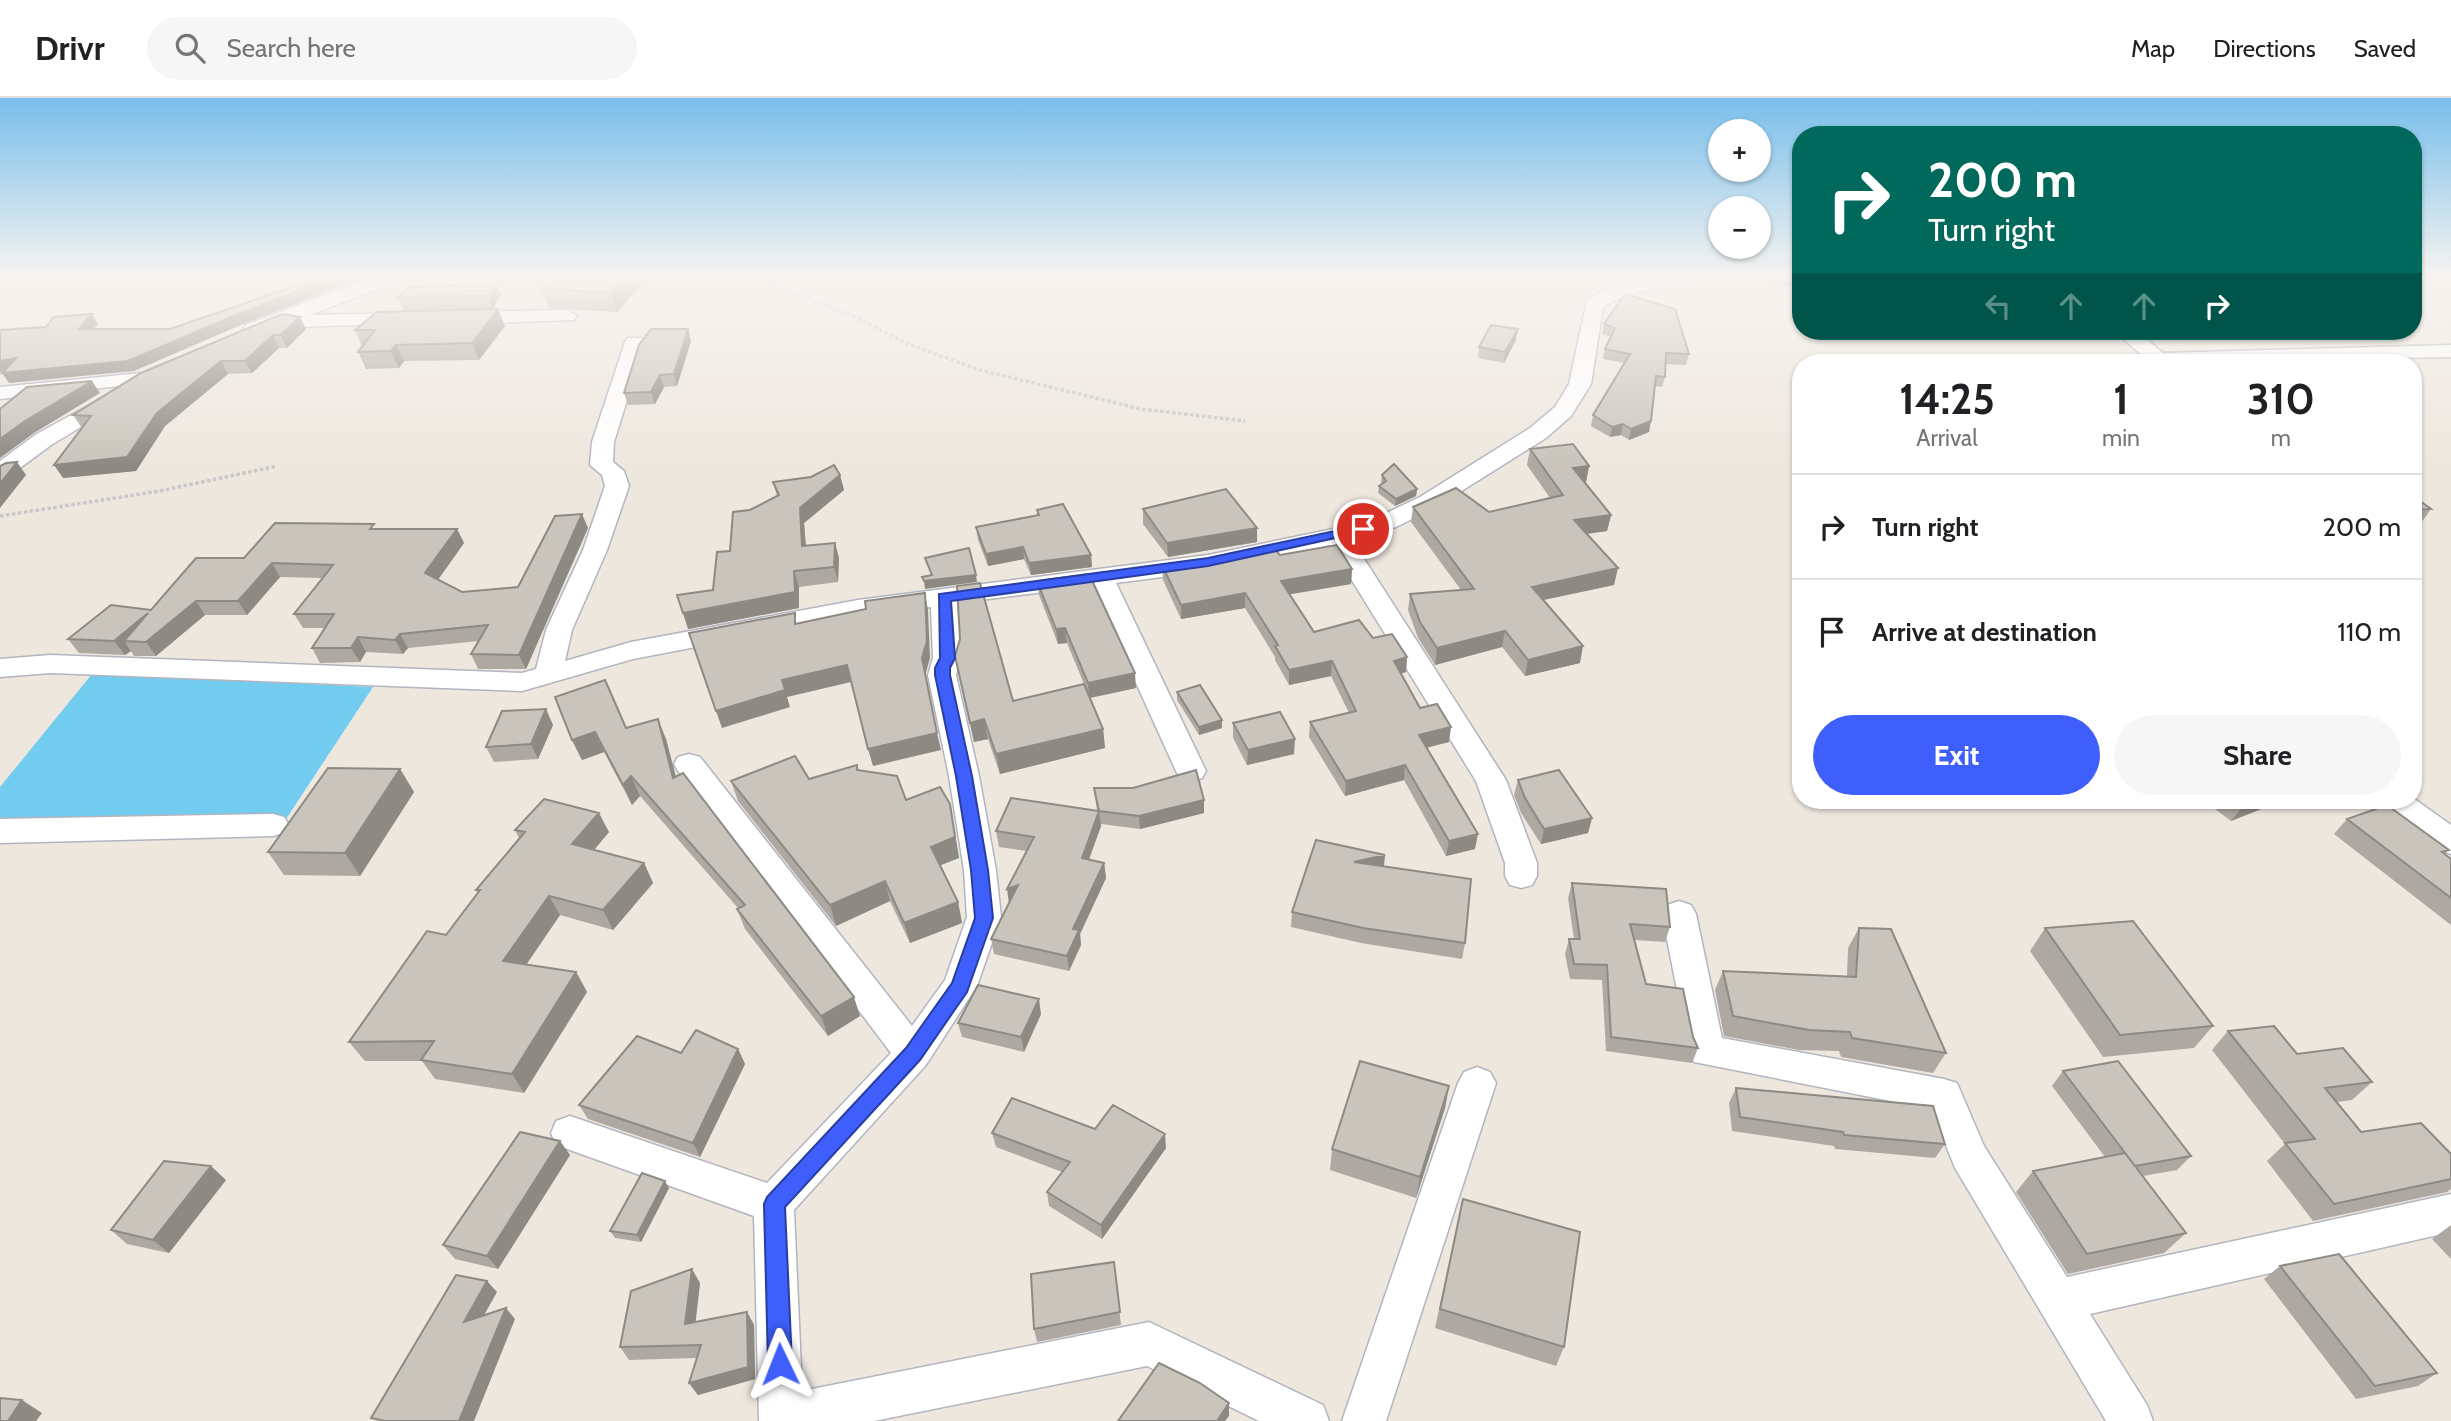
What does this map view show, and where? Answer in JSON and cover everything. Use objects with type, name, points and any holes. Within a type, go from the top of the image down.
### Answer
[{"type":"street","points":[[0,668],[50,664],[522,682],[631,651],[858,608],[1208,562],[1338,536],[1387,522],[1428,502],[1538,433],[1563,411],[1580,384],[1588,341]]},
{"type":"street","points":[[2136,341],[2152,354]]},
{"type":"street","points":[[548,676],[559,630],[594,550],[617,486],[612,471],[601,465],[603,442],[635,342]]},
{"type":"street","points":[[2364,354],[2451,351]]},
{"type":"street","points":[[0,393],[147,377],[43,440],[0,472]]},
{"type":"street","points":[[1338,536],[1491,780],[1521,863],[1521,876]]},
{"type":"street","points":[[1101,578],[1191,771]]},
{"type":"street","points":[[944,597],[947,658],[942,675],[964,776],[980,870],[984,918],[960,986],[913,1054],[774,1204],[781,1419],[1149,1344],[1307,1421]]},
{"type":"street","points":[[689,764],[913,1054]]},
{"type":"street","points":[[2407,809],[2451,842]]},
{"type":"street","points":[[0,831],[273,825]]},
{"type":"street","points":[[1679,914],[1707,1051],[1944,1095],[1969,1156],[2131,1421]]},
{"type":"street","points":[[1364,1421],[1477,1083]]},
{"type":"street","points":[[570,1133],[774,1204]]},
{"type":"street","points":[[2058,1300],[2451,1213]]},
{"type":"path","points":[[902,341],[980,370],[1141,409],[1245,421]]},
{"type":"path","points":[[0,516],[160,491],[277,466]]},
{"type":"water","points":[[92,674],[373,687],[286,819],[0,826],[0,787]]},
{"type":"building","points":[[0,341],[176,341],[128,361],[2,373],[16,358],[0,361]]},
{"type":"building","points":[[218,341],[267,341],[245,361],[221,361],[157,413],[127,457],[54,465],[91,416],[73,415],[141,373]]},
{"type":"building","points":[[367,341],[474,341],[472,343],[396,345],[391,351],[358,352]]},
{"type":"building","points":[[642,341],[684,341],[674,374],[660,375],[651,392],[624,393]]},
{"type":"building","points":[[1482,341],[1511,341],[1505,352],[1479,347]]},
{"type":"building","points":[[1609,341],[1685,341],[1689,354],[1666,353],[1665,377],[1656,376],[1651,421],[1631,429],[1623,424],[1612,427],[1593,415],[1630,354],[1605,349]]},
{"type":"building","points":[[92,381],[0,439],[0,409],[27,387]]},
{"type":"building","points":[[1573,444],[1589,466],[1573,468],[1611,515],[1574,520],[1618,568],[1532,587],[1583,646],[1528,660],[1505,631],[1437,648],[1420,622],[1410,594],[1474,589],[1413,507],[1456,488],[1489,512],[1563,495],[1530,449]]},
{"type":"building","points":[[17,462],[0,484],[0,466]]},
{"type":"building","points":[[1394,464],[1417,489],[1396,499],[1379,486],[1386,481],[1382,475]]},
{"type":"building","points":[[834,465],[840,475],[800,508],[802,546],[835,543],[834,567],[794,571],[795,592],[683,613],[677,595],[713,590],[717,552],[730,551],[733,512],[750,510],[779,495],[773,482],[811,477]]},
{"type":"building","points":[[1226,489],[1257,528],[1167,543],[1143,509]]},
{"type":"building","points":[[2422,502],[2431,509],[2422,510]]},
{"type":"building","points":[[1063,504],[1091,555],[1029,563],[1023,547],[986,554],[976,527],[1039,515],[1037,510]]},
{"type":"building","points":[[582,514],[519,655],[471,654],[488,625],[400,634],[395,640],[358,637],[351,648],[312,648],[334,614],[294,614],[333,565],[272,563],[238,601],[196,601],[146,642],[124,641],[148,613],[114,641],[68,639],[111,605],[151,610],[196,558],[244,558],[275,523],[374,524],[370,529],[457,529],[425,573],[462,592],[518,587],[555,516]]},
{"type":"building","points":[[1337,545],[1352,569],[1281,581],[1314,632],[1359,620],[1373,638],[1392,634],[1407,657],[1394,661],[1420,708],[1437,704],[1451,727],[1419,735],[1478,834],[1449,841],[1405,765],[1346,781],[1310,722],[1356,711],[1332,661],[1289,670],[1275,646],[1278,645],[1245,593],[1181,605],[1162,565],[1272,546],[1280,555]]},
{"type":"building","points":[[969,548],[976,575],[924,581],[922,577],[932,575],[925,558]]},
{"type":"building","points":[[1089,574],[1135,673],[1088,683],[1065,628],[1056,629],[1037,581]]},
{"type":"building","points":[[980,583],[1013,701],[1084,684],[1103,729],[996,754],[984,719],[970,723],[955,656],[960,639],[957,586]]},
{"type":"building","points":[[925,593],[927,641],[922,658],[937,733],[868,749],[847,665],[782,680],[785,690],[716,711],[689,633],[795,613],[795,624],[866,609],[865,601]]},
{"type":"building","points":[[605,680],[626,728],[658,719],[673,778],[683,773],[854,997],[821,1016],[737,909],[745,905],[631,776],[623,785],[595,732],[572,740],[555,697]]},
{"type":"building","points":[[1200,685],[1222,720],[1199,727],[1177,692]]},
{"type":"building","points":[[546,709],[531,744],[486,747],[502,711]]},
{"type":"building","points":[[1280,712],[1295,739],[1248,750],[1233,723]]},
{"type":"building","points":[[795,756],[809,779],[857,765],[857,770],[897,776],[906,800],[940,787],[950,804],[955,837],[931,847],[958,902],[904,923],[885,881],[830,905],[731,781]]},
{"type":"building","points":[[328,768],[400,769],[345,853],[268,852]]},
{"type":"building","points":[[1196,770],[1204,800],[1139,816],[1099,811],[1094,788],[1133,788]]},
{"type":"building","points":[[1559,770],[1592,818],[1544,829],[1525,798],[1518,780]]},
{"type":"building","points":[[1011,798],[1099,811],[1082,858],[1104,863],[1073,929],[1079,930],[1067,956],[991,939],[1018,885],[1007,889],[1034,837],[996,831]]},
{"type":"building","points":[[544,799],[599,813],[572,844],[644,863],[603,910],[549,896],[503,961],[576,972],[512,1074],[421,1060],[434,1041],[349,1042],[427,931],[446,935],[480,890],[476,890],[525,832],[515,830]]},
{"type":"building","points":[[2376,809],[2393,809],[2449,850],[2442,852],[2451,859],[2451,898],[2347,819]]},
{"type":"building","points":[[1316,840],[1385,855],[1354,862],[1471,879],[1465,943],[1363,928],[1292,912]]},
{"type":"building","points":[[1572,883],[1666,889],[1670,927],[1630,924],[1646,984],[1683,989],[1693,1037],[1698,1048],[1611,1037],[1607,965],[1574,964],[1569,939],[1580,939]]},
{"type":"building","points":[[2133,921],[2213,1026],[2120,1035],[2045,928]]},
{"type":"building","points":[[1859,928],[1891,929],[1946,1053],[1852,1038],[1850,1032],[1809,1030],[1733,1016],[1723,971],[1856,977]]},
{"type":"building","points":[[978,985],[1039,999],[1021,1037],[958,1023]]},
{"type":"building","points":[[2274,1026],[2297,1054],[2343,1048],[2372,1082],[2325,1088],[2361,1132],[2421,1123],[2451,1154],[2451,1179],[2334,1204],[2285,1143],[2315,1139],[2228,1031]]},
{"type":"building","points":[[696,1030],[738,1049],[693,1143],[579,1105],[637,1036],[681,1053]]},
{"type":"building","points":[[1360,1061],[1449,1086],[1420,1177],[1332,1149]]},
{"type":"building","points":[[2118,1061],[2191,1156],[2135,1166],[2063,1071]]},
{"type":"building","points":[[1736,1088],[1933,1106],[1945,1144],[1844,1135],[1843,1132],[1740,1117]]},
{"type":"building","points":[[1012,1098],[1095,1129],[1113,1105],[1165,1134],[1101,1225],[1047,1192],[1070,1162],[992,1133]]},
{"type":"building","points":[[520,1132],[560,1141],[487,1256],[443,1245]]},
{"type":"building","points":[[2125,1153],[2186,1233],[2087,1254],[2033,1171]]},
{"type":"building","points":[[164,1161],[211,1166],[153,1240],[111,1230]]},
{"type":"building","points":[[642,1173],[665,1181],[637,1235],[610,1231]]},
{"type":"building","points":[[1463,1199],[1580,1232],[1564,1347],[1440,1309]]},
{"type":"building","points":[[2339,1254],[2437,1373],[2375,1386],[2280,1266]]},
{"type":"building","points":[[1114,1262],[1120,1312],[1034,1329],[1031,1274]]},
{"type":"building","points":[[692,1269],[685,1324],[747,1312],[748,1367],[689,1383],[701,1345],[620,1347],[631,1291]]},
{"type":"building","points":[[456,1275],[487,1281],[464,1322],[506,1308],[459,1421],[385,1421],[371,1418]]},
{"type":"building","points":[[1159,1363],[1200,1383],[1229,1403],[1217,1421],[1118,1421]]},
{"type":"building","points":[[0,1398],[22,1400],[8,1421],[0,1421]]},
{"type":"route","points":[[780,1364],[774,1204],[913,1054],[960,986],[984,918],[980,870],[964,776],[942,675],[947,658],[944,597],[1208,562],[1363,529]]}]
